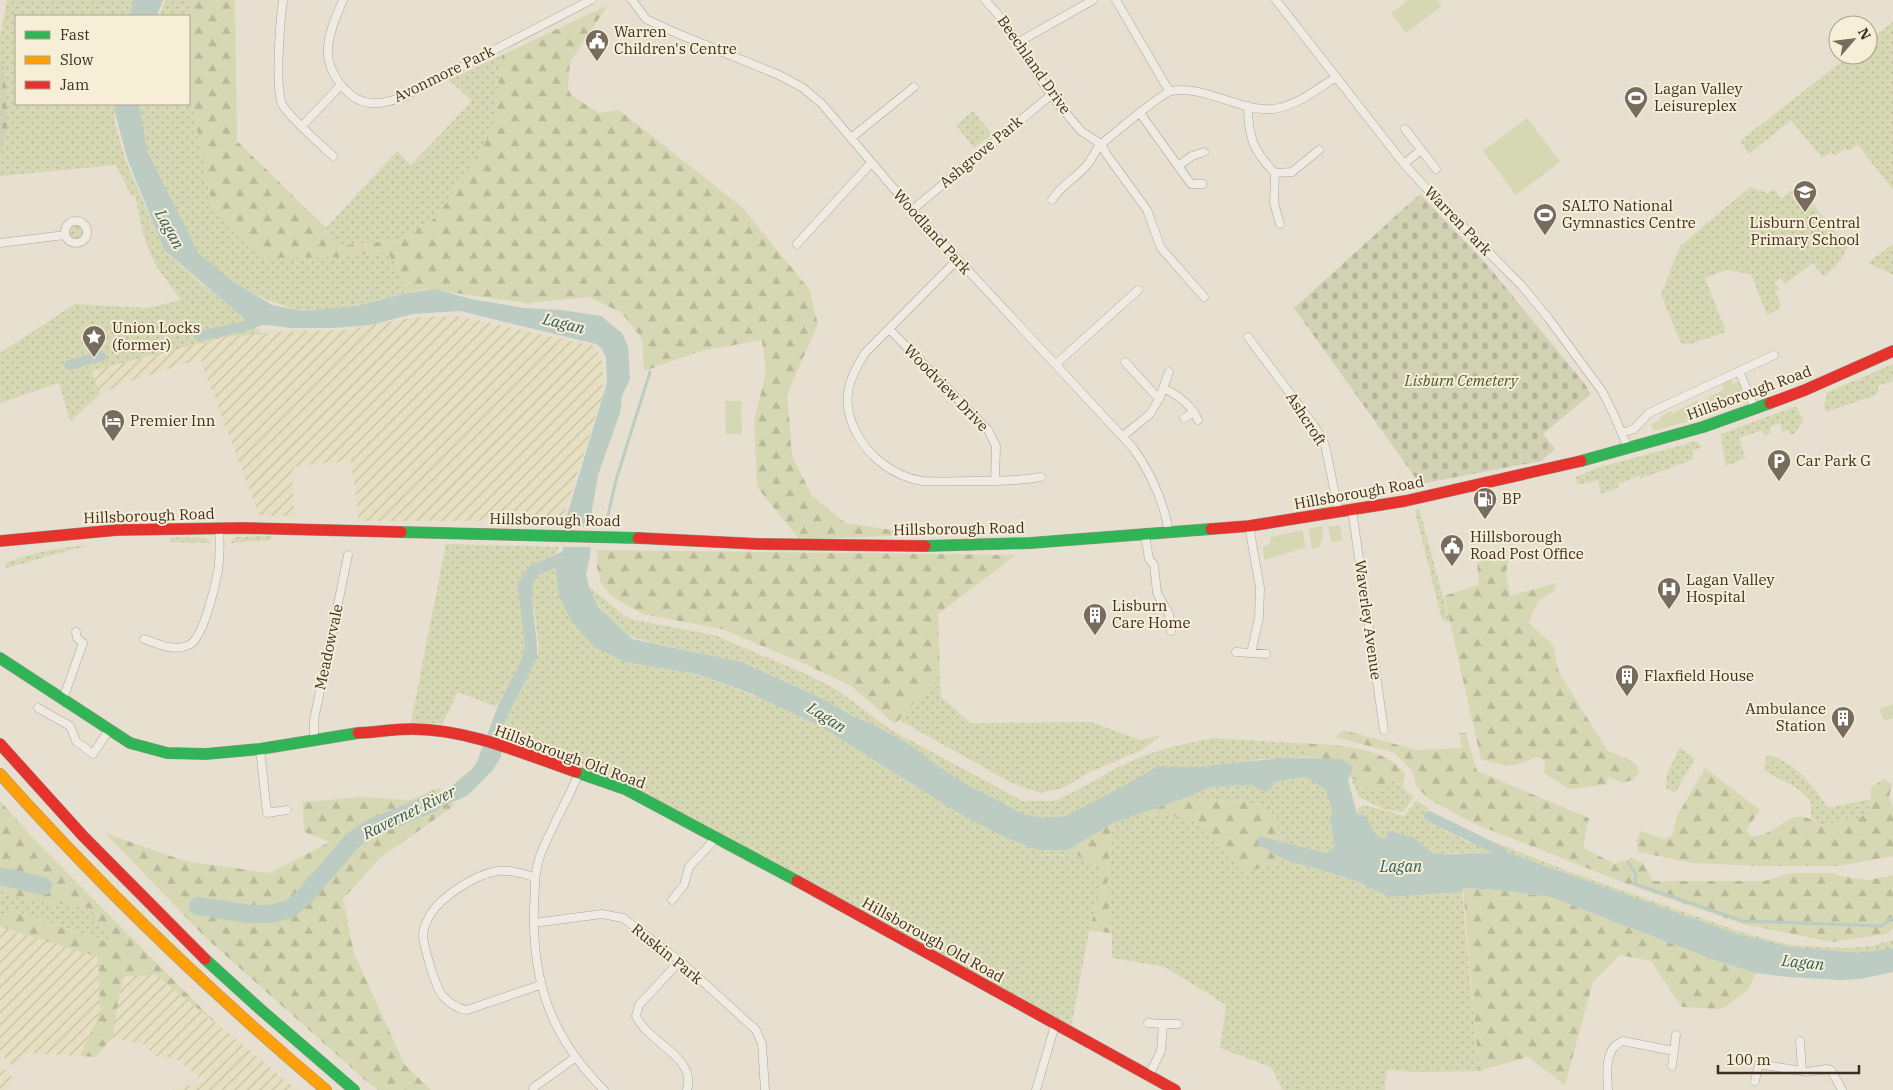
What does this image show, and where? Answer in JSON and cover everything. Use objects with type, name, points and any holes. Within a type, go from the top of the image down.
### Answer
[{"type":"main road","name":"Hillsborough Road","points":[[0,541],[117,530],[219,528],[617,536],[760,544],[921,546],[1030,543],[1249,526],[1339,513],[1542,472],[1703,427],[1805,390],[1893,351]]},
{"type":"main road","name":"Hillsborough Old Road","points":[[0,658],[130,743],[167,753],[206,754],[260,749],[314,739],[413,729],[437,731],[474,738],[579,773],[625,790],[716,838],[1175,1090]]},
{"type":"main road","points":[[0,744],[112,868],[257,1007],[354,1090]]},
{"type":"main road","points":[[0,774],[83,866],[133,916],[260,1034],[326,1090]]},
{"type":"street","points":[[283,0],[280,37],[282,102],[285,109],[333,156]]},
{"type":"street","name":"Avonmore Park","points":[[343,0],[332,29],[328,47],[329,62],[333,75],[341,85],[350,94],[370,103],[395,100],[591,0]]},
{"type":"street","name":"Woodland Park","points":[[632,0],[646,18],[676,33],[779,74],[803,88],[822,104],[871,163],[957,260],[1123,436],[1149,472],[1164,510],[1169,533]]},
{"type":"street","name":"Beechland Drive","points":[[985,0],[1002,19],[1051,94],[1082,131],[1101,144],[1147,210],[1161,248],[1204,297]]},
{"type":"street","points":[[1017,43],[1093,0]]},
{"type":"street","points":[[1116,0],[1169,92]]},
{"type":"street","name":"Warren Park","points":[[1276,0],[1404,164],[1522,286],[1550,319],[1602,392],[1628,448]]},
{"type":"street","points":[[1052,200],[1058,190],[1088,164],[1093,153],[1101,144],[1169,92],[1187,90],[1248,106],[1267,109],[1279,108],[1312,92],[1336,77]]},
{"type":"street","points":[[302,126],[341,85]]},
{"type":"street","points":[[851,138],[914,87]]},
{"type":"street","name":"Ashgrove Park","points":[[912,210],[1051,94]]},
{"type":"street","points":[[1248,106],[1248,126],[1256,152],[1263,162],[1275,172],[1292,172],[1319,150]]},
{"type":"street","points":[[1140,114],[1190,184],[1203,184]]},
{"type":"street","points":[[1405,129],[1436,169]]},
{"type":"street","points":[[1404,164],[1421,150]]},
{"type":"street","points":[[1178,166],[1192,156],[1204,152]]},
{"type":"street","points":[[797,244],[871,163]]},
{"type":"street","points":[[1275,172],[1274,203],[1280,224]]},
{"type":"street","points":[[0,243],[65,235]]},
{"type":"street","points":[[957,260],[865,353],[855,369],[849,385],[848,415],[857,434],[872,456],[886,467],[905,476],[923,481],[1020,481],[1041,477]]},
{"type":"street","points":[[1056,364],[1138,290]]},
{"type":"street","name":"Woodview Drive","points":[[889,329],[988,430],[996,446],[995,481]]},
{"type":"street","name":"Ashcroft","points":[[1248,337],[1315,427],[1325,445],[1339,513]]},
{"type":"street","points":[[1622,433],[1634,429],[1650,413],[1774,355]]},
{"type":"street","points":[[1125,362],[1159,399]]},
{"type":"street","points":[[1739,371],[1755,409]]},
{"type":"street","points":[[1123,436],[1150,414],[1159,399],[1169,372]]},
{"type":"street","points":[[1163,388],[1175,393],[1194,412],[1198,420]]},
{"type":"street","points":[[1184,418],[1194,412]]},
{"type":"street","name":"Waverley Avenue","points":[[1352,510],[1384,730]]},
{"type":"street","points":[[1249,526],[1260,588],[1259,618],[1251,653]]},
{"type":"street","points":[[144,639],[175,649],[191,645],[201,630],[218,571],[219,528]]},
{"type":"street","points":[[1145,535],[1149,559],[1154,565],[1158,594],[1169,614],[1171,631]]},
{"type":"street","name":"Meadowvale","points":[[314,739],[314,720],[348,556]]},
{"type":"street","points":[[63,699],[86,641],[77,638],[76,632]]},
{"type":"street","points":[[1236,652],[1266,654]]},
{"type":"street","points":[[38,708],[70,726],[76,741],[92,754],[109,730]]},
{"type":"street","points":[[260,749],[268,813],[287,810]]},
{"type":"street","points":[[579,773],[541,855],[535,877],[534,955],[540,985],[556,1026],[576,1057],[604,1090]]},
{"type":"street","points":[[672,900],[684,886],[689,868],[716,838]]},
{"type":"street","points":[[535,877],[510,871],[497,871],[482,876],[457,889],[433,909],[426,922],[423,936],[435,981],[441,994],[459,1009],[467,1010],[540,985]]},
{"type":"street","name":"Ruskin Park","points":[[534,923],[602,914],[623,918],[680,962],[756,1030],[762,1044],[765,1090]]},
{"type":"street","points":[[680,962],[640,1005],[636,1016],[641,1026],[686,1067],[689,1082],[687,1090]]},
{"type":"street","points":[[1148,1023],[1178,1024]]},
{"type":"street","points":[[1148,1075],[1162,1051],[1163,1024]]},
{"type":"street","points":[[1036,1090],[1055,1025]]},
{"type":"street","points":[[1672,1066],[1676,1035]]},
{"type":"street","points":[[1608,1090],[1610,1054],[1618,1043],[1623,1041],[1674,1051]]},
{"type":"street","points":[[1800,1042],[1802,1071]]},
{"type":"street","points":[[533,1088],[576,1057]]},
{"type":"street","points":[[1755,1081],[1759,1064],[1813,1072],[1826,1069],[1830,1070],[1842,1090]]},
{"type":"shaded area","points":[[458,316],[595,346],[603,365],[602,397],[561,524],[505,521],[359,521],[351,461],[296,466],[292,471],[295,517],[259,515],[200,359],[124,383],[100,394],[91,371],[225,337],[278,332],[344,330],[409,318]]},
{"type":"shaded area","points":[[0,927],[98,956],[100,1013],[80,1056],[25,1053],[13,1066],[0,1054]]},
{"type":"shaded area","points":[[156,975],[297,1090],[172,1090],[206,1081],[174,1058],[156,1056],[144,1044],[112,1038],[123,976]]},
{"type":"shaded area","points":[[0,1067],[14,1078],[5,1090],[0,1090]]},
{"type":"green space","points":[[7,0],[134,0],[129,15],[15,15],[15,105],[114,105],[115,122],[125,159],[164,250],[263,334],[225,337],[91,371],[100,394],[70,422],[59,383],[0,403],[0,353],[75,304],[148,308],[181,300],[156,266],[145,241],[135,196],[131,195],[116,165],[0,176],[0,155],[7,129],[5,71],[0,61],[0,36]]},
{"type":"green space","points":[[165,0],[192,0],[190,29],[190,15],[159,15]]},
{"type":"green space","points":[[192,0],[235,0],[237,141],[326,228],[335,246],[400,240],[437,217],[493,130],[502,55],[608,5],[570,62],[568,88],[571,95],[599,113],[619,110],[742,207],[809,289],[818,324],[787,394],[792,456],[812,496],[846,523],[925,535],[799,539],[757,487],[754,421],[766,373],[762,340],[701,351],[644,371],[642,339],[622,313],[589,297],[527,303],[426,289],[408,293],[388,252],[340,257],[259,258],[213,212],[190,95]]},
{"type":"green space","points":[[1408,0],[1437,0],[1442,6],[1406,33],[1391,13]]},
{"type":"green space","points":[[1893,22],[1893,190],[1858,145],[1848,151],[1846,148],[1835,156],[1831,152],[1822,158],[1791,120],[1749,154],[1740,141],[1837,65],[1878,65],[1878,33]]},
{"type":"green space","points":[[502,55],[493,130],[437,217],[400,240],[334,246],[326,228],[397,151],[411,165],[472,101],[449,80]]},
{"type":"green space","points":[[0,61],[5,71],[7,130],[0,155]]},
{"type":"green space","points":[[190,95],[213,212],[339,257],[389,252],[408,293],[347,307],[301,311],[267,300],[237,284],[196,254],[171,197],[145,145],[139,105],[190,105]]},
{"type":"green space","points":[[973,111],[992,134],[974,148],[956,125]]},
{"type":"green space","points":[[1527,118],[1560,162],[1516,195],[1483,151]]},
{"type":"green space","points":[[1798,185],[1847,247],[1841,259],[1824,277],[1813,263],[1785,284],[1780,278],[1774,283],[1779,289],[1775,292],[1781,304],[1778,309],[1767,315],[1751,274],[1726,270],[1705,278],[1726,332],[1690,344],[1681,343],[1661,295],[1680,246],[1750,187],[1768,193],[1774,189],[1781,199]]},
{"type":"green space","name":"Lisburn Cemetery","points":[[1420,194],[1488,266],[1591,394],[1543,434],[1555,449],[1541,461],[1420,484],[1294,308]]},
{"type":"green space","points":[[76,224],[84,232],[76,240],[68,232]]},
{"type":"green space","points":[[1893,244],[1893,275],[1868,263]]},
{"type":"green space","points":[[1893,364],[1893,381],[1878,386],[1876,395],[1826,412],[1823,403],[1826,401],[1826,393]]},
{"type":"green space","points":[[1731,379],[1733,384],[1740,381],[1749,400],[1706,414],[1701,401],[1723,390],[1721,384]]},
{"type":"green space","points":[[1697,399],[1702,417],[1654,431],[1651,424],[1660,420],[1660,417],[1671,411],[1673,413]]},
{"type":"green space","points":[[725,401],[741,401],[742,434],[726,434]]},
{"type":"green space","points":[[1796,406],[1803,421],[1794,434],[1790,435],[1788,430],[1783,432],[1780,423],[1770,427],[1771,433],[1765,436],[1762,430],[1739,438],[1745,458],[1727,466],[1725,464],[1721,434]]},
{"type":"green space","points":[[1696,441],[1702,447],[1692,451],[1694,459],[1640,479],[1639,476],[1618,484],[1619,487],[1601,494],[1598,480],[1578,485],[1576,477],[1594,469]]},
{"type":"green space","points":[[1419,508],[1450,623],[1442,620],[1415,511]]},
{"type":"green space","points":[[1340,525],[1343,541],[1331,542],[1328,527]]},
{"type":"green space","points":[[1322,526],[1323,537],[1320,547],[1312,549],[1309,529]]},
{"type":"green space","points":[[1303,530],[1305,548],[1264,560],[1263,547],[1270,544],[1271,537]]},
{"type":"green space","points":[[273,536],[270,540],[230,543],[236,537]]},
{"type":"green space","points":[[170,537],[206,538],[212,543],[169,542]]},
{"type":"green space","points":[[446,544],[559,547],[557,554],[529,566],[517,584],[525,645],[520,663],[496,707],[458,692],[442,724],[411,722]]},
{"type":"green space","points":[[89,545],[6,568],[5,563],[25,556]]},
{"type":"green space","points":[[1493,549],[1505,553],[1509,558],[1506,573],[1510,596],[1556,583],[1555,591],[1539,600],[1528,622],[1553,645],[1559,672],[1607,750],[1628,759],[1638,766],[1639,773],[1632,780],[1623,783],[1609,777],[1606,785],[1569,789],[1544,773],[1545,760],[1536,757],[1521,764],[1509,766],[1481,759],[1444,596],[1479,585],[1477,567],[1479,558],[1486,551]]},
{"type":"green space","points":[[597,550],[1016,555],[938,614],[940,674],[895,724],[851,686],[805,664],[722,629],[643,614],[611,596],[601,583],[597,567]]},
{"type":"green space","points":[[555,568],[559,597],[571,620],[626,662],[697,674],[770,702],[820,726],[955,811],[1038,850],[1068,850],[1102,869],[1101,889],[1089,931],[1071,1028],[704,824],[615,780],[543,753],[501,731],[537,658],[539,646],[531,591],[535,579],[546,571]]},
{"type":"green space","points":[[589,587],[629,619],[714,635],[806,674],[836,689],[891,730],[1023,801],[1055,801],[1120,766],[1148,754],[1214,738],[1312,744],[1305,757],[1259,759],[1063,818],[1033,818],[1000,805],[957,781],[889,734],[745,663],[622,634],[600,608]]},
{"type":"green space","points":[[940,674],[941,697],[971,723],[1091,722],[1140,740],[1160,736],[1142,750],[1090,772],[1063,788],[1040,793],[1010,782],[899,720]]},
{"type":"green space","points":[[1893,704],[1893,718],[1884,721],[1879,709]]},
{"type":"green space","points":[[1343,730],[1417,750],[1462,748],[1459,733],[1466,733],[1477,771],[1589,818],[1583,848],[1615,864],[1632,858],[1643,863],[1653,881],[1765,881],[1791,873],[1832,873],[1868,880],[1893,875],[1893,928],[1887,934],[1832,942],[1743,924],[1635,887],[1470,822],[1429,799],[1416,786],[1413,772],[1395,753],[1335,737]]},
{"type":"green space","points":[[1302,743],[1344,746],[1386,758],[1397,765],[1405,775],[1403,787],[1394,779],[1377,794],[1350,777],[1333,760],[1305,757]]},
{"type":"green space","points":[[1680,747],[1695,759],[1675,793],[1666,788],[1667,774]]},
{"type":"green space","points":[[1769,755],[1796,769],[1828,808],[1871,799],[1871,805],[1861,818],[1820,825],[1811,817],[1811,803],[1807,796],[1764,770],[1765,759]]},
{"type":"green space","points":[[1705,768],[1760,810],[1746,830],[1751,836],[1761,835],[1792,818],[1809,819],[1820,825],[1861,818],[1871,805],[1871,787],[1885,779],[1892,785],[1889,796],[1893,808],[1893,856],[1838,866],[1760,866],[1693,863],[1639,852],[1636,841],[1641,831],[1663,839],[1673,835],[1676,818]]},
{"type":"green space","points":[[1306,777],[1326,790],[1333,813],[1329,820],[1334,847],[1328,853],[1283,842],[1269,805],[1188,797],[1210,787],[1252,785],[1271,789],[1275,782]]},
{"type":"green space","points":[[1354,779],[1386,787],[1394,779],[1414,797],[1403,812],[1386,810],[1359,797],[1352,782]]},
{"type":"green space","points":[[439,788],[454,806],[380,858],[343,899],[354,954],[405,1065],[431,1090],[378,1090],[365,1080],[205,937],[105,833],[185,861],[270,873],[330,842],[304,832],[303,802],[361,797],[410,800]]},
{"type":"green space","points":[[1188,797],[1269,805],[1283,842],[1259,836],[1258,844],[1283,859],[1245,874],[1191,818],[1140,813]]},
{"type":"green space","points":[[1416,800],[1428,808],[1426,820],[1470,843],[1489,840],[1573,873],[1741,932],[1785,944],[1816,947],[1851,948],[1872,946],[1893,940],[1893,948],[1858,954],[1770,944],[1718,928],[1506,852],[1436,853],[1419,843],[1382,840],[1365,817],[1357,814],[1358,808],[1364,805],[1404,816]]},
{"type":"green space","points":[[0,801],[31,836],[218,1025],[156,975],[123,976],[112,1038],[95,1057],[80,1056],[100,1013],[98,957],[1,927],[8,909],[111,943],[90,908],[23,899],[0,891]]},
{"type":"green space","points":[[1140,813],[1191,818],[1245,874],[1283,859],[1354,880],[1389,897],[1462,892],[1479,1071],[1418,1072],[1387,1070],[1385,1090],[1283,1090],[1271,1067],[1220,1048],[1226,1005],[1165,967],[1112,958],[1112,933],[1107,886],[1113,823]]},
{"type":"green space","points":[[1113,823],[1107,886],[1112,933],[1089,931],[1101,889],[1102,869],[1068,850]]},
{"type":"green space","points":[[1463,888],[1551,897],[1714,960],[1756,973],[1749,989],[1722,1009],[1682,1007],[1651,961],[1620,955],[1593,982],[1565,1085],[1528,1057],[1479,1071]]},
{"type":"green space","points":[[0,891],[23,899],[90,908],[112,943],[9,909],[0,927]]},
{"type":"water","points":[[134,0],[163,0],[157,15],[129,15]]},
{"type":"water","name":"Lagan","points":[[115,105],[139,105],[147,150],[199,254],[234,282],[272,305],[303,311],[355,306],[408,293],[435,289],[471,299],[524,308],[562,310],[601,316],[622,333],[628,346],[630,379],[622,396],[620,413],[598,475],[592,510],[590,556],[586,574],[589,587],[599,608],[632,639],[742,662],[874,725],[912,746],[929,760],[964,783],[1023,814],[1042,818],[1066,816],[1158,766],[1198,767],[1280,758],[1342,759],[1353,767],[1348,780],[1357,814],[1365,816],[1375,833],[1382,839],[1387,838],[1388,831],[1412,837],[1434,853],[1506,852],[1737,934],[1790,947],[1859,953],[1893,948],[1893,972],[1860,979],[1840,980],[1756,973],[1714,960],[1551,897],[1463,888],[1462,892],[1389,897],[1354,880],[1283,859],[1258,844],[1259,836],[1327,853],[1334,847],[1329,820],[1333,813],[1326,790],[1306,777],[1275,782],[1271,789],[1265,792],[1252,785],[1210,787],[1188,797],[1113,823],[1068,850],[1038,850],[1002,836],[955,811],[820,726],[752,694],[697,674],[626,662],[594,647],[571,620],[559,597],[555,568],[539,576],[533,586],[537,658],[501,730],[501,757],[492,771],[467,796],[412,819],[408,805],[447,790],[472,769],[477,762],[499,703],[520,663],[525,645],[517,584],[529,566],[562,552],[564,525],[607,382],[606,358],[602,349],[596,344],[460,311],[413,314],[371,325],[333,328],[291,328],[252,323],[246,320],[164,250],[127,158],[114,109]]},
{"type":"pier","points":[[561,527],[594,527],[593,547],[561,547]]},
{"type":"waterway","points":[[199,336],[242,327],[265,319]]},
{"type":"waterway","points":[[69,365],[101,356]]},
{"type":"waterway","points":[[606,524],[616,480],[650,372]]},
{"type":"waterway","name":"Ravernet River","points":[[198,906],[249,914],[270,914],[290,909],[305,896],[352,841],[369,829],[432,803]]},
{"type":"waterway","points":[[1429,816],[1502,852]]},
{"type":"waterway","points":[[1628,862],[1636,875],[1635,884],[1743,921],[1882,926],[1893,917]]},
{"type":"waterway","name":"Ravernet River","points":[[0,876],[43,886]]},
{"type":"traffic: fast","points":[[1581,461],[1703,427],[1770,403]]},
{"type":"traffic: fast","points":[[925,546],[1030,543],[1211,529]]},
{"type":"traffic: fast","points":[[401,532],[638,538]]},
{"type":"traffic: fast","points":[[0,658],[130,743],[167,753],[206,754],[260,749],[358,733]]},
{"type":"traffic: fast","points":[[576,772],[625,789],[797,881]]},
{"type":"traffic: fast","points":[[205,959],[354,1090]]},
{"type":"traffic: slow","points":[[0,774],[77,857],[157,938],[240,1015],[326,1090]]},
{"type":"traffic: jam","points":[[1770,403],[1805,390],[1893,351]]},
{"type":"traffic: jam","points":[[1211,529],[1249,526],[1405,501],[1581,461]]},
{"type":"traffic: jam","points":[[0,541],[117,530],[241,528],[401,532]]},
{"type":"traffic: jam","points":[[638,538],[759,544],[925,546]]},
{"type":"traffic: jam","points":[[358,733],[398,729],[454,733],[516,750],[576,772]]},
{"type":"traffic: jam","points":[[0,744],[83,836],[205,959]]},
{"type":"traffic: jam","points":[[797,881],[1175,1090]]},
{"type":"place","name":"Warren Children's Centre","points":[[597,62]]},
{"type":"place","name":"Lagan Valley Leisureplex","points":[[1636,119]]},
{"type":"place","name":"Lisburn Central Primary School","points":[[1805,213]]},
{"type":"place","name":"SALTO National Gymnastics Centre","points":[[1545,236]]},
{"type":"place","name":"Union Locks (former)","points":[[94,358]]},
{"type":"place","name":"Premier Inn","points":[[113,442]]},
{"type":"place","name":"Car Park G","points":[[1779,482]]},
{"type":"place","name":"BP","points":[[1485,520]]},
{"type":"place","name":"Hillsborough Road Post Office","points":[[1452,567]]},
{"type":"place","name":"Lagan Valley Hospital","points":[[1669,610]]},
{"type":"place","name":"Lisburn Care Home","points":[[1095,636]]},
{"type":"place","name":"Flaxfield House","points":[[1627,697]]},
{"type":"place","name":"Ambulance Station","points":[[1843,739]]}]
